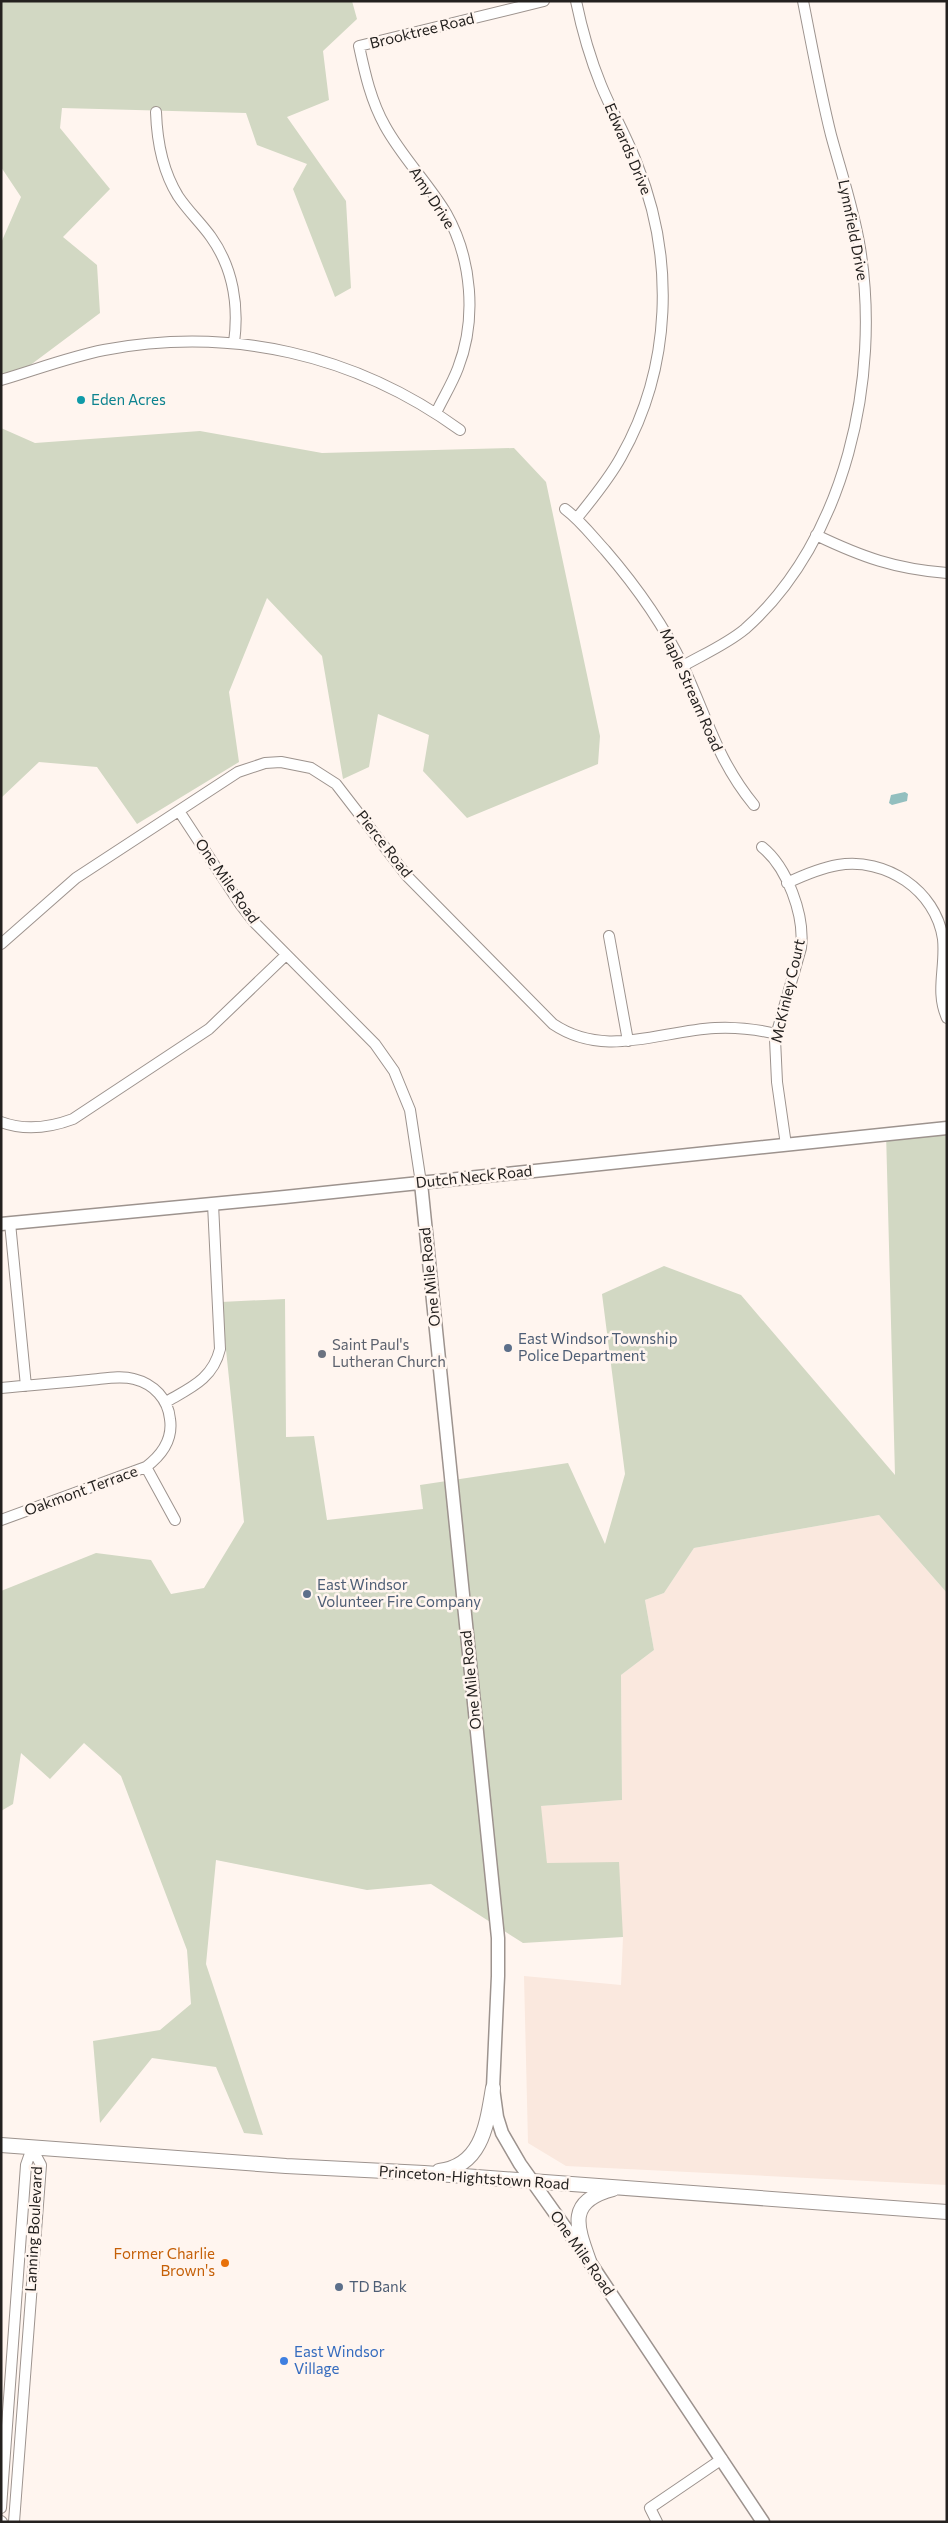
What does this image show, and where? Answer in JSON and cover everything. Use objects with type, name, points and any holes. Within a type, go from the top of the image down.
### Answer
[{"type":"main road","points":[[424,2173],[457,2166],[474,2153],[485,2133],[494,2088]]},
{"type":"main road","name":"Princeton-Hightstown Road","points":[[1,2146],[322,2169],[424,2173],[947,2212]]},
{"type":"main road","points":[[589,2261],[579,2233],[578,2214],[588,2199],[620,2187]]},
{"type":"street","name":"Brooktree Road","points":[[359,46],[544,1]]},
{"type":"street","name":"Edwards Drive","points":[[576,1],[589,52],[601,85],[644,182],[658,239],[664,298],[658,351],[643,412],[621,457],[577,518]]},
{"type":"street","name":"Lynnfield Drive","points":[[683,666],[727,641],[760,614],[796,568],[816,535],[841,475],[857,417],[866,347],[866,302],[860,248],[854,216],[831,133],[803,1]]},
{"type":"street","name":"Amy Drive","points":[[359,46],[367,83],[384,125],[446,214],[456,234],[467,274],[470,310],[462,357],[436,413]]},
{"type":"street","points":[[156,112],[158,141],[169,178],[189,211],[212,238],[228,271],[236,306],[234,342]]},
{"type":"street","points":[[1,380],[70,359],[133,345],[198,341],[234,342],[294,353],[338,367],[398,391],[436,413],[460,430]]},
{"type":"street","name":"Maple Stream Road","points":[[565,509],[577,518],[637,587],[655,614],[683,666],[727,768],[754,805]]},
{"type":"street","points":[[816,535],[859,556],[879,562],[947,573]]},
{"type":"street","name":"Pierce Road","points":[[1,944],[76,878],[238,772],[252,766],[281,762],[303,766],[324,774],[346,793],[372,833],[407,876],[553,1024],[565,1032],[587,1041],[628,1041],[713,1028],[754,1029],[776,1034]]},
{"type":"street","name":"One Mile Road","points":[[179,811],[240,904],[286,955],[375,1044],[394,1072],[410,1110],[421,1183],[498,1938],[494,2088],[497,2118],[502,2133],[509,2148],[589,2261],[764,2522]]},
{"type":"street","name":"McKinley Court","points":[[762,847],[775,858],[787,883],[799,916],[802,936],[801,948],[776,1034],[774,1050],[786,1145]]},
{"type":"street","points":[[787,883],[820,868],[852,864],[882,868],[913,885],[932,909],[940,925],[944,959],[940,996],[947,1018]]},
{"type":"street","points":[[609,936],[628,1041]]},
{"type":"street","points":[[1,1122],[33,1128],[53,1125],[73,1118],[209,1029],[286,955]]},
{"type":"street","name":"Dutch Neck Road","points":[[6,1223],[213,1204],[947,1128]]},
{"type":"street","points":[[1,1388],[129,1378],[152,1387],[166,1402],[202,1381],[213,1369],[218,1360],[220,1350],[213,1204]]},
{"type":"street","points":[[6,1223],[26,1386]]},
{"type":"street","name":"Oakmont Terrace","points":[[1,1520],[146,1467],[161,1454],[170,1434],[170,1412],[166,1402]]},
{"type":"street","points":[[146,1467],[176,1520]]},
{"type":"street","name":"Lanning Boulevard","points":[[1,2508],[26,2164],[32,2148]]},
{"type":"street","name":"Lanning Boulevard","points":[[14,2522],[41,2165],[32,2148]]},
{"type":"street","points":[[652,2517],[722,2459]]},
{"type":"shaded area","points":[[879,1515],[947,1593],[947,2185],[566,2166],[528,2143],[524,1976],[621,1985],[623,1937],[547,1863],[540,1806],[622,1800],[621,1675],[654,1650],[645,1600],[664,1593],[694,1548]]},
{"type":"green space","points":[[1,1],[352,1],[357,19],[323,51],[329,100],[287,117],[346,201],[351,288],[335,297],[293,189],[307,164],[257,145],[246,113],[62,108],[60,128],[110,189],[63,237],[97,265],[100,313],[1,387],[1,243],[21,197],[1,167]]},
{"type":"green space","points":[[1,428],[35,443],[200,431],[322,453],[514,448],[546,482],[600,736],[598,764],[467,818],[423,771],[429,735],[378,714],[369,767],[343,779],[322,656],[267,598],[229,692],[239,762],[137,824],[97,767],[39,762],[1,798]]},
{"type":"green space","points":[[947,1127],[947,1593],[879,1515],[694,1548],[664,1593],[645,1600],[654,1650],[621,1675],[622,1800],[541,1806],[547,1863],[619,1862],[623,1937],[523,1943],[431,1884],[367,1890],[216,1860],[206,1964],[263,2135],[244,2133],[216,2067],[152,2058],[100,2123],[93,2041],[160,2030],[191,2004],[187,1950],[121,1776],[84,1743],[50,1779],[21,1753],[13,1804],[1,1811],[1,1591],[96,1553],[151,1560],[171,1594],[204,1588],[244,1522],[221,1302],[285,1299],[286,1437],[314,1436],[327,1520],[423,1509],[420,1485],[568,1463],[605,1544],[625,1474],[602,1294],[664,1266],[741,1295],[895,1475],[886,1132]]},
{"type":"water","points":[[905,792],[908,794],[907,801],[892,805],[889,803],[891,795]]},
{"type":"place","name":"Eden Acres","points":[[81,400]]},
{"type":"place","name":"East Windsor Township Police Department","points":[[508,1348]]},
{"type":"place","name":"Saint Paul's Lutheran Church","points":[[322,1354]]},
{"type":"place","name":"East Windsor Volunteer Fire Company","points":[[307,1594]]},
{"type":"place","name":"Former Charlie Brown's","points":[[225,2263]]},
{"type":"place","name":"TD Bank","points":[[339,2287]]},
{"type":"place","name":"East Windsor Village","points":[[284,2361]]}]
